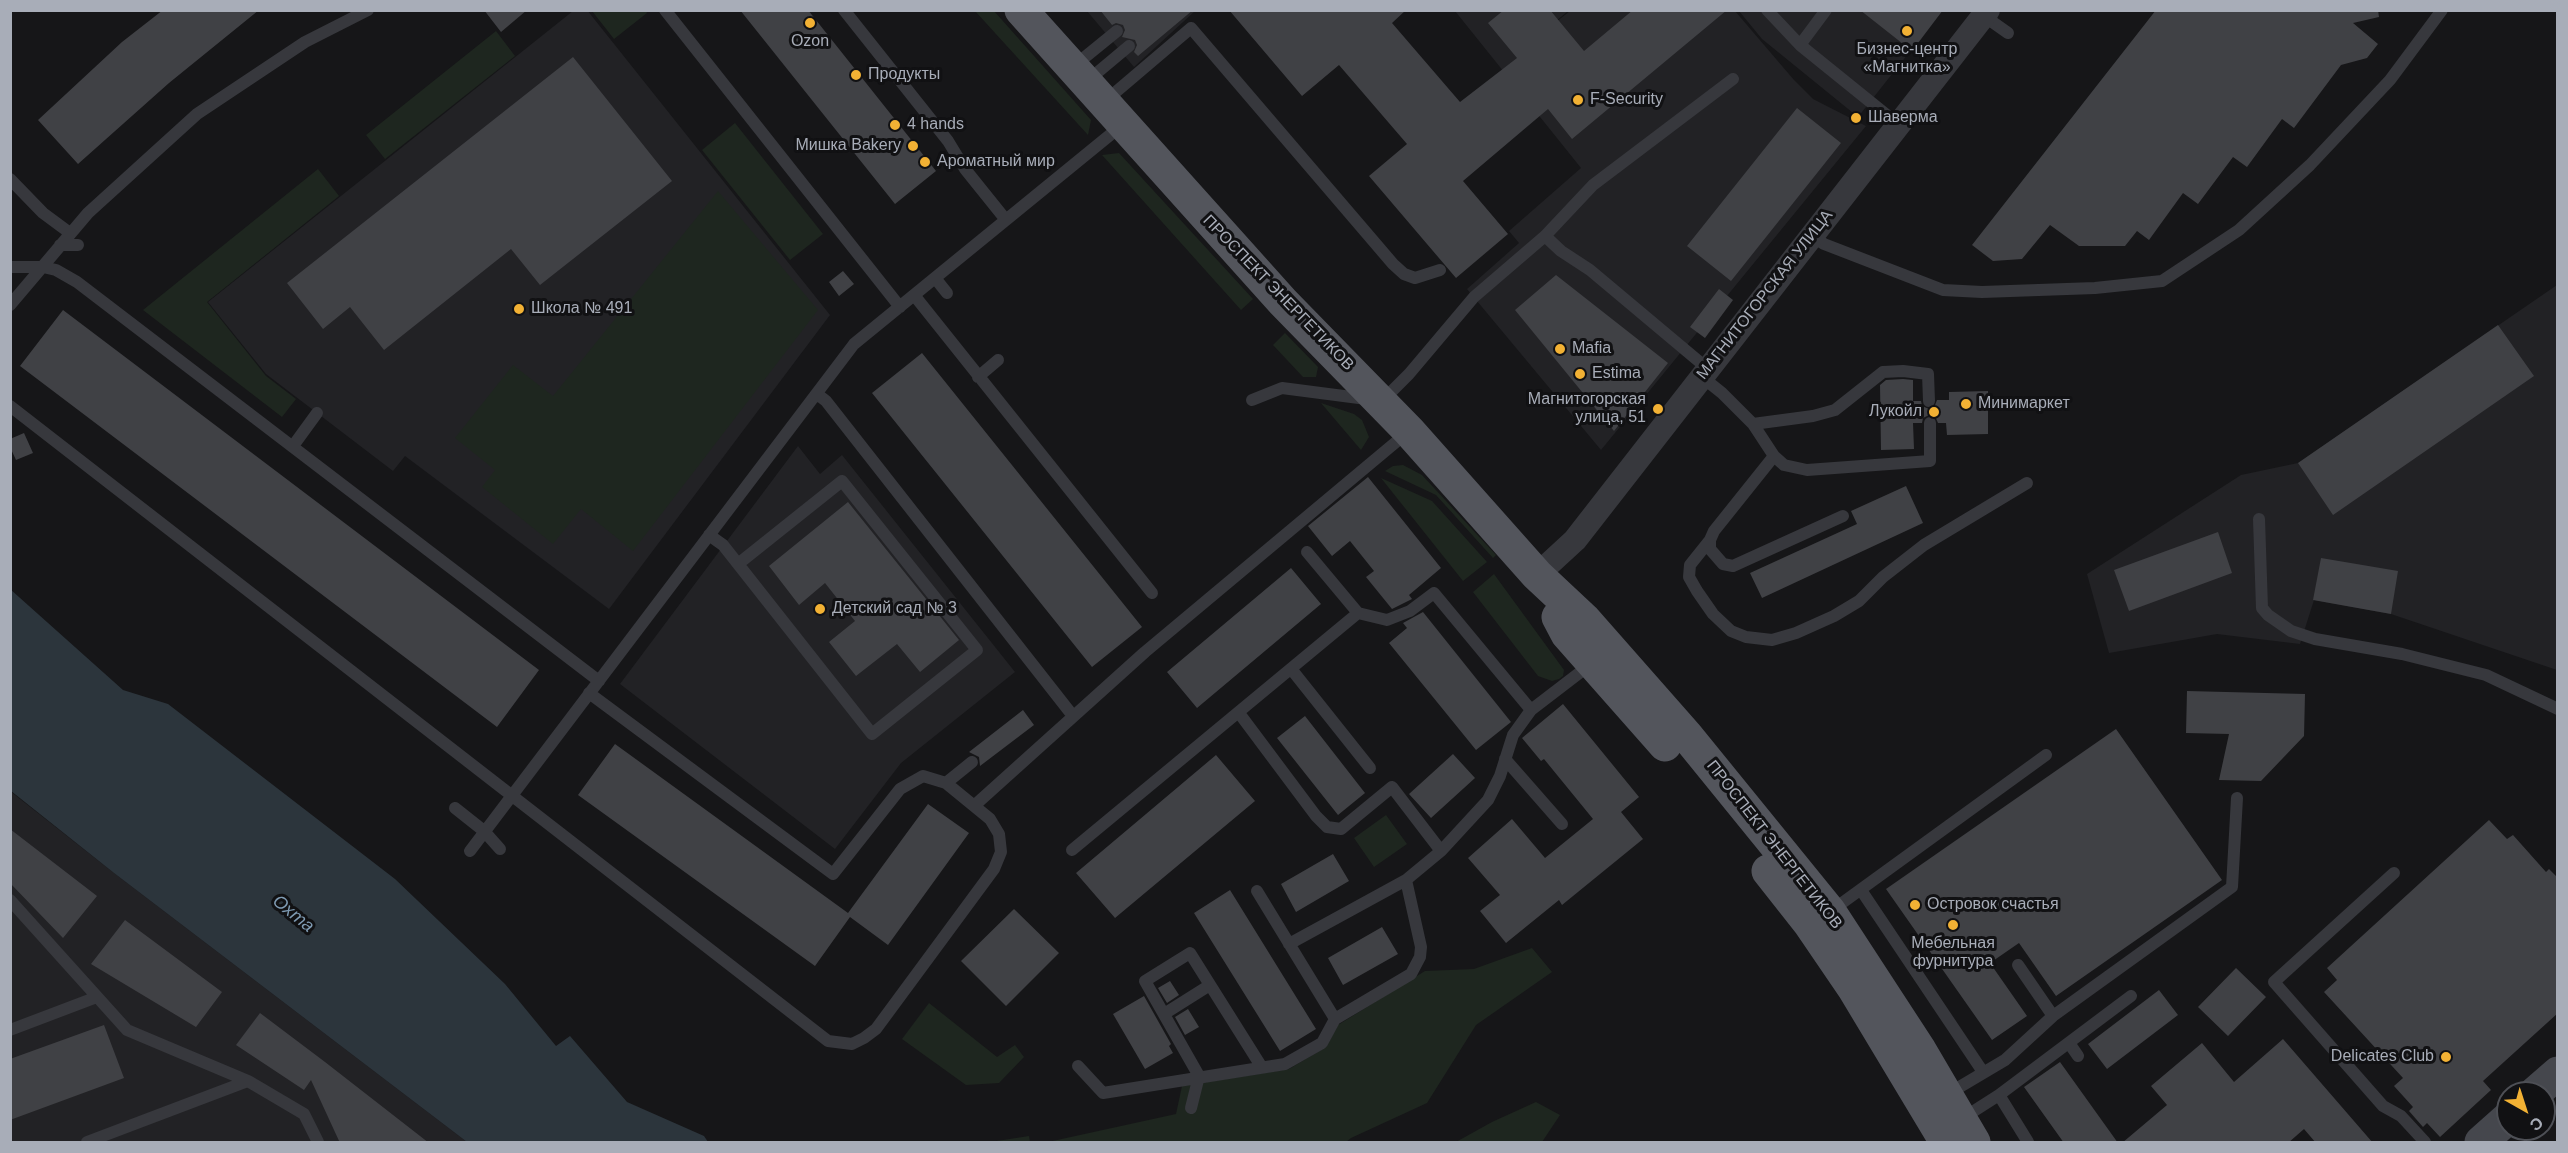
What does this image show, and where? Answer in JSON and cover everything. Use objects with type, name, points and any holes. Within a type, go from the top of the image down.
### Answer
[{"type":"main road","name":"ПРОСПЕКТ ЭНЕРГЕТИКОВ","points":[[1021,10],[1283,302],[1382,401],[1537,575],[1584,619],[1687,736],[1830,912],[1879,985],[1957,1125]]},
{"type":"main road","name":"ПРОСПЕКТ ЭНЕРГЕТИКОВ","points":[[1537,575],[1567,634],[1671,752],[1809,923],[1854,989],[1957,1125]]},
{"type":"street","name":"МАГНИТОГОРСКАЯ УЛИЦА","points":[[1537,575],[1575,540],[1986,13]]},
{"type":"street","points":[[2481,1143],[2496,1129]]},
{"type":"lane","points":[[10,305],[70,233],[197,114],[305,42],[368,10]]},
{"type":"lane","points":[[665,10],[900,307]]},
{"type":"lane","points":[[844,10],[948,141],[965,169],[1006,220]]},
{"type":"lane","points":[[1767,10],[1800,45],[1899,125]]},
{"type":"lane","points":[[1800,45],[1826,10]]},
{"type":"lane","points":[[1812,236],[1824,244],[1943,290],[1982,292],[2095,288],[2162,280],[2239,230],[2310,165],[2390,80],[2442,10]]},
{"type":"lane","points":[[1986,13],[2008,33]]},
{"type":"lane","points":[[1095,95],[1191,27],[1393,264],[1404,274],[1415,278],[1440,270]]},
{"type":"lane","points":[[1095,95],[1117,31]]},
{"type":"lane","points":[[470,851],[854,344],[1006,220],[1129,46]]},
{"type":"lane","points":[[1252,400],[1282,388],[1382,401],[1409,374],[1474,297],[1545,236],[1593,185],[1733,79]]},
{"type":"lane","points":[[10,178],[43,213],[70,233]]},
{"type":"lane","points":[[1545,236],[1561,251],[1590,270],[1705,373],[1753,424],[1774,456],[1784,465],[1807,470],[1930,461],[1930,423]]},
{"type":"lane","points":[[60,245],[78,245]]},
{"type":"lane","points":[[10,267],[43,267],[56,270],[77,282],[599,681]]},
{"type":"lane","points":[[935,278],[947,293]]},
{"type":"lane","points":[[914,295],[1152,593]]},
{"type":"lane","points":[[978,377],[998,360]]},
{"type":"lane","points":[[1753,424],[1813,417],[1835,410],[1883,372],[1903,371],[1928,374],[1929,401]]},
{"type":"lane","points":[[817,394],[826,401],[1073,716]]},
{"type":"lane","points":[[10,406],[828,1041],[852,1044],[876,1029],[994,869],[1001,852],[999,834],[990,819],[946,783],[923,776],[900,789],[833,874],[589,693]]},
{"type":"lane","points":[[293,446],[317,413]]},
{"type":"lane","points":[[975,805],[1144,652],[1409,431]]},
{"type":"lane","points":[[1774,456],[1690,565],[1689,577],[1713,614],[1731,631],[1772,640],[1796,633],[1859,601],[1882,577],[1924,545],[2027,483]]},
{"type":"lane","points":[[709,535],[723,545],[872,734],[976,650],[842,481],[738,564]]},
{"type":"lane","points":[[1710,540],[1710,549],[1715,557],[1723,564],[1733,566],[1843,516]]},
{"type":"lane","points":[[2259,519],[2262,608],[2291,631],[2315,639],[2402,654],[2486,675],[2558,709]]},
{"type":"lane","points":[[1307,552],[1358,613],[1387,620],[1410,611],[1434,593],[1531,710]]},
{"type":"lane","points":[[1072,850],[1358,613]]},
{"type":"lane","points":[[1289,944],[1406,880],[1441,850],[1488,800],[1513,735],[1531,710],[1592,663]]},
{"type":"lane","points":[[1292,670],[1370,768]]},
{"type":"lane","points":[[1239,713],[1316,816],[1327,827],[1341,829],[1392,787],[1441,850]]},
{"type":"lane","points":[[1830,912],[2046,755]]},
{"type":"lane","points":[[1505,759],[1562,824]]},
{"type":"lane","points":[[946,783],[972,762]]},
{"type":"lane","points":[[1957,1125],[1983,1072],[2004,1060],[2053,1016],[2232,887],[2237,798]]},
{"type":"lane","points":[[455,808],[484,831],[500,849]]},
{"type":"lane","points":[[2394,873],[2274,982],[2383,1106],[2401,1116],[2425,1143]]},
{"type":"lane","points":[[1078,1066],[1103,1093],[1261,1066],[1285,1064],[1322,1043],[1335,1019],[1411,974],[1420,957],[1421,947],[1406,880]]},
{"type":"lane","points":[[1861,890],[1983,1072]]},
{"type":"lane","points":[[1257,891],[1335,1019]]},
{"type":"lane","points":[[10,900],[127,1030],[248,1081],[304,1114],[318,1143]]},
{"type":"lane","points":[[1191,1108],[1199,1076],[1145,981],[1190,953],[1261,1066]]},
{"type":"lane","points":[[2018,964],[2053,1016]]},
{"type":"lane","points":[[1164,1014],[1210,985]]},
{"type":"lane","points":[[1957,1125],[2131,996]]},
{"type":"lane","points":[[10,1030],[97,997]]},
{"type":"lane","points":[[2069,1043],[2078,1056]]},
{"type":"lane","points":[[87,1143],[248,1081]]},
{"type":"lane","points":[[1999,1095],[2028,1143]]},
{"type":"shaded area","name":"Школа № 491","points":[[587,10],[830,315],[609,609],[405,456],[393,471],[266,374],[208,302],[573,11]]},
{"type":"shaded area","points":[[645,10],[647,13],[614,39],[592,11]]},
{"type":"shaded area","points":[[975,11],[994,11],[1091,120],[1088,135]]},
{"type":"shaded area","points":[[1087,11],[1195,11],[1134,67]]},
{"type":"shaded area","points":[[1455,11],[1568,11],[1542,33],[1570,11],[1735,11],[1813,99],[1866,126],[1601,450],[1467,289],[1519,243],[1509,231],[1581,168]]},
{"type":"shaded area","points":[[1739,11],[1942,11],[1858,117],[1762,39]]},
{"type":"shaded area","points":[[496,31],[515,56],[385,159],[366,135]]},
{"type":"shaded area","points":[[735,123],[823,234],[790,260],[702,150]]},
{"type":"shaded area","points":[[1119,153],[1253,299],[1241,310],[1102,155]]},
{"type":"shaded area","points":[[318,169],[339,196],[207,302],[266,376],[296,399],[282,417],[143,310]]},
{"type":"shaded area","points":[[718,191],[818,310],[633,551],[581,509],[553,544],[482,487],[495,470],[455,438],[513,365],[553,396]]},
{"type":"shaded area","points":[[2557,285],[2557,670],[2391,614],[2314,600],[2300,644],[2217,634],[2109,653],[2087,574],[2241,475],[2298,463]]},
{"type":"shaded area","points":[[1285,333],[1318,367],[1316,377],[1303,377],[1273,345]]},
{"type":"shaded area","points":[[1321,403],[1354,414],[1362,420],[1369,437],[1361,450]]},
{"type":"shaded area","name":"Детский сад № 3","points":[[798,446],[820,474],[842,455],[1015,672],[901,763],[835,849],[620,684]]},
{"type":"shaded area","points":[[1403,465],[1422,475],[1496,555],[1493,558],[1436,495],[1385,471],[1393,466]]},
{"type":"shaded area","points":[[1381,478],[1432,501],[1487,562],[1463,581]]},
{"type":"shaded area","points":[[1494,574],[1564,670],[1563,676],[1559,679],[1552,681],[1538,676],[1473,592]]},
{"type":"shaded area","points":[[10,791],[114,873],[467,1142],[11,1142]]},
{"type":"shaded area","points":[[1386,815],[1407,844],[1374,867],[1354,838]]},
{"type":"shaded area","points":[[1532,948],[1552,972],[1476,1025],[1427,1103],[1346,1142],[1048,1142],[1176,1114],[1182,1086],[1289,1069],[1326,1047],[1338,1025],[1425,971],[1474,969]]},
{"type":"shaded area","points":[[929,1003],[997,1057],[1015,1045],[1024,1057],[999,1083],[966,1085],[902,1039]]},
{"type":"shaded area","points":[[1536,1102],[1560,1115],[1542,1142],[1456,1142],[1492,1122]]},
{"type":"shaded area","points":[[1029,1136],[1030,1142],[990,1142]]},
{"type":"water","name":"Охта","points":[[10,589],[123,690],[168,704],[395,879],[505,984],[556,1046],[570,1036],[627,1102],[704,1136],[708,1142],[467,1142],[114,873],[11,791]]},
{"type":"building","points":[[163,10],[259,10],[169,83],[78,164],[38,120],[122,42]]},
{"type":"building","points":[[484,10],[527,10],[501,32]]},
{"type":"building","points":[[740,10],[808,10],[936,171],[895,204]]},
{"type":"building","points":[[1100,10],[1193,10],[1138,56],[1134,52],[1137,45],[1135,40],[1122,37],[1125,30],[1123,25],[1116,23],[1112,25]]},
{"type":"building","points":[[1229,10],[1406,10],[1392,23],[1460,102],[1517,58],[1488,23],[1504,10],[1550,10],[1584,51],[1633,10],[1727,10],[1572,139],[1548,109],[1463,181],[1508,234],[1456,278],[1369,176],[1407,144],[1339,65],[1302,96]]},
{"type":"building","name":"Бизнес-центр «Магнитка»","points":[[1860,10],[1943,10],[1912,51]]},
{"type":"building","points":[[2156,10],[2378,10],[2379,17],[2353,23],[2378,44],[2367,58],[2341,65],[2294,128],[2282,119],[2247,167],[2233,157],[2198,204],[2183,193],[2149,240],[2137,231],[2125,246],[2079,246],[2050,225],[2022,259],[1993,261],[1972,245]]},
{"type":"building","points":[[573,57],[672,181],[540,285],[511,249],[384,350],[350,307],[323,329],[287,283]]},
{"type":"building","points":[[1797,108],[1841,143],[1731,281],[1687,246]]},
{"type":"building","points":[[843,271],[854,284],[839,296],[829,282]]},
{"type":"building","points":[[1556,275],[1668,363],[1614,431],[1515,310]]},
{"type":"building","points":[[1719,289],[1733,300],[1705,338],[1690,327]]},
{"type":"building","points":[[63,310],[539,670],[497,727],[20,366]]},
{"type":"building","points":[[2498,325],[2534,376],[2333,515],[2298,463]]},
{"type":"building","points":[[922,353],[1142,627],[1092,667],[872,393]]},
{"type":"building","name":"Лукойл","points":[[1886,380],[1913,380],[1913,401],[1921,401],[1922,406],[1929,409],[1934,408],[1937,400],[1949,400],[1949,392],[1988,391],[1988,434],[1947,435],[1946,423],[1938,423],[1935,416],[1929,415],[1923,418],[1922,423],[1913,423],[1914,449],[1881,450],[1880,385]]},
{"type":"building","points":[[24,433],[33,453],[16,460],[10,447],[10,439]]},
{"type":"building","points":[[1368,477],[1441,568],[1409,595],[1412,599],[1392,609],[1366,577],[1374,571],[1350,541],[1332,556],[1308,526]]},
{"type":"building","points":[[1906,486],[1923,523],[1762,598],[1750,573],[1857,524],[1851,511]]},
{"type":"building","points":[[848,502],[959,640],[920,672],[897,644],[856,676],[829,642],[855,621],[825,583],[799,605],[769,566]]},
{"type":"building","points":[[2218,532],[2232,573],[2129,611],[2114,570]]},
{"type":"building","points":[[2321,558],[2398,571],[2391,614],[2313,600]]},
{"type":"building","points":[[1291,568],[1321,604],[1197,708],[1167,672]]},
{"type":"building","points":[[1423,612],[1511,722],[1476,750],[1389,643],[1407,628],[1403,623]]},
{"type":"building","points":[[2187,691],[2305,694],[2304,736],[2261,781],[2219,780],[2229,734],[2186,733]]},
{"type":"building","points":[[1563,704],[1639,797],[1621,812],[1643,839],[1562,905],[1559,900],[1506,943],[1480,911],[1500,895],[1468,858],[1512,819],[1545,858],[1593,819],[1544,759],[1541,761],[1522,738]]},
{"type":"building","points":[[1023,710],[1034,725],[980,766],[979,757],[969,752]]},
{"type":"building","points":[[1305,716],[1365,793],[1338,815],[1277,738]]},
{"type":"building","points":[[2116,729],[2222,880],[2056,996],[2019,943],[1990,963],[2027,1016],[1992,1040],[1886,889]]},
{"type":"building","points":[[615,744],[848,913],[928,804],[969,833],[888,945],[850,917],[815,966],[578,795]]},
{"type":"building","points":[[1453,754],[1475,778],[1431,818],[1409,794]]},
{"type":"building","points":[[1216,755],[1255,801],[1115,918],[1076,873]]},
{"type":"building","points":[[2489,820],[2507,839],[2513,835],[2546,872],[2549,869],[2558,878],[2558,1013],[2483,1081],[2491,1090],[2440,1137],[2427,1123],[2423,1127],[2409,1111],[2413,1107],[2394,1086],[2403,1078],[2324,992],[2337,980],[2327,968]]},
{"type":"building","points":[[10,829],[97,896],[63,938],[10,883]]},
{"type":"building","points":[[1333,854],[1349,881],[1296,912],[1281,884]]},
{"type":"building","points":[[1230,890],[1316,1029],[1280,1051],[1194,913]]},
{"type":"building","points":[[1014,909],[1059,953],[1006,1006],[961,961]]},
{"type":"building","points":[[125,920],[222,992],[196,1027],[91,964]]},
{"type":"building","points":[[1382,927],[1398,954],[1343,985],[1328,958]]},
{"type":"building","points":[[2236,968],[2266,997],[2228,1036],[2198,1007]]},
{"type":"building","points":[[1170,981],[1179,995],[1167,1003],[1158,988]]},
{"type":"building","points":[[2159,990],[2178,1015],[2107,1069],[2088,1044]]},
{"type":"building","points":[[1144,996],[1171,1044],[1169,1046],[1173,1053],[1145,1069],[1113,1014]]},
{"type":"building","points":[[1188,1009],[1199,1027],[1185,1035],[1175,1017]]},
{"type":"building","points":[[260,1013],[429,1143],[340,1143],[311,1080],[304,1090],[236,1045]]},
{"type":"building","points":[[104,1025],[124,1078],[10,1120],[10,1059]]},
{"type":"building","points":[[2283,1039],[2373,1143],[2316,1143],[2304,1129],[2288,1143],[2122,1143],[2167,1105],[2151,1086],[2202,1043],[2234,1082]]},
{"type":"building","points":[[2060,1062],[2118,1143],[2064,1143],[2024,1087]]},
{"type":"place","name":"Ozon","points":[[810,23]]},
{"type":"place","name":"Бизнес-центр «Магнитка»","points":[[1907,31]]},
{"type":"place","name":"Продукты","points":[[856,75]]},
{"type":"place","name":"F-Security","points":[[1578,100]]},
{"type":"place","name":"Шаверма","points":[[1856,118]]},
{"type":"place","name":"4 hands","points":[[895,125]]},
{"type":"place","name":"Мишка Bakery","points":[[913,146]]},
{"type":"place","name":"Ароматный мир","points":[[925,162]]},
{"type":"place","name":"Школа № 491","points":[[519,309]]},
{"type":"place","name":"Mafia","points":[[1560,349]]},
{"type":"place","name":"Estima","points":[[1580,374]]},
{"type":"place","name":"Минимаркет","points":[[1966,404]]},
{"type":"place","name":"Магнитогорская улица, 51","points":[[1658,409]]},
{"type":"place","name":"Лукойл","points":[[1934,412]]},
{"type":"place","name":"Детский сад № 3","points":[[820,609]]},
{"type":"place","name":"Островок счастья","points":[[1915,905]]},
{"type":"place","name":"Мебельная фурнитура","points":[[1953,925]]},
{"type":"place","name":"Delicates Club","points":[[2446,1057]]}]
